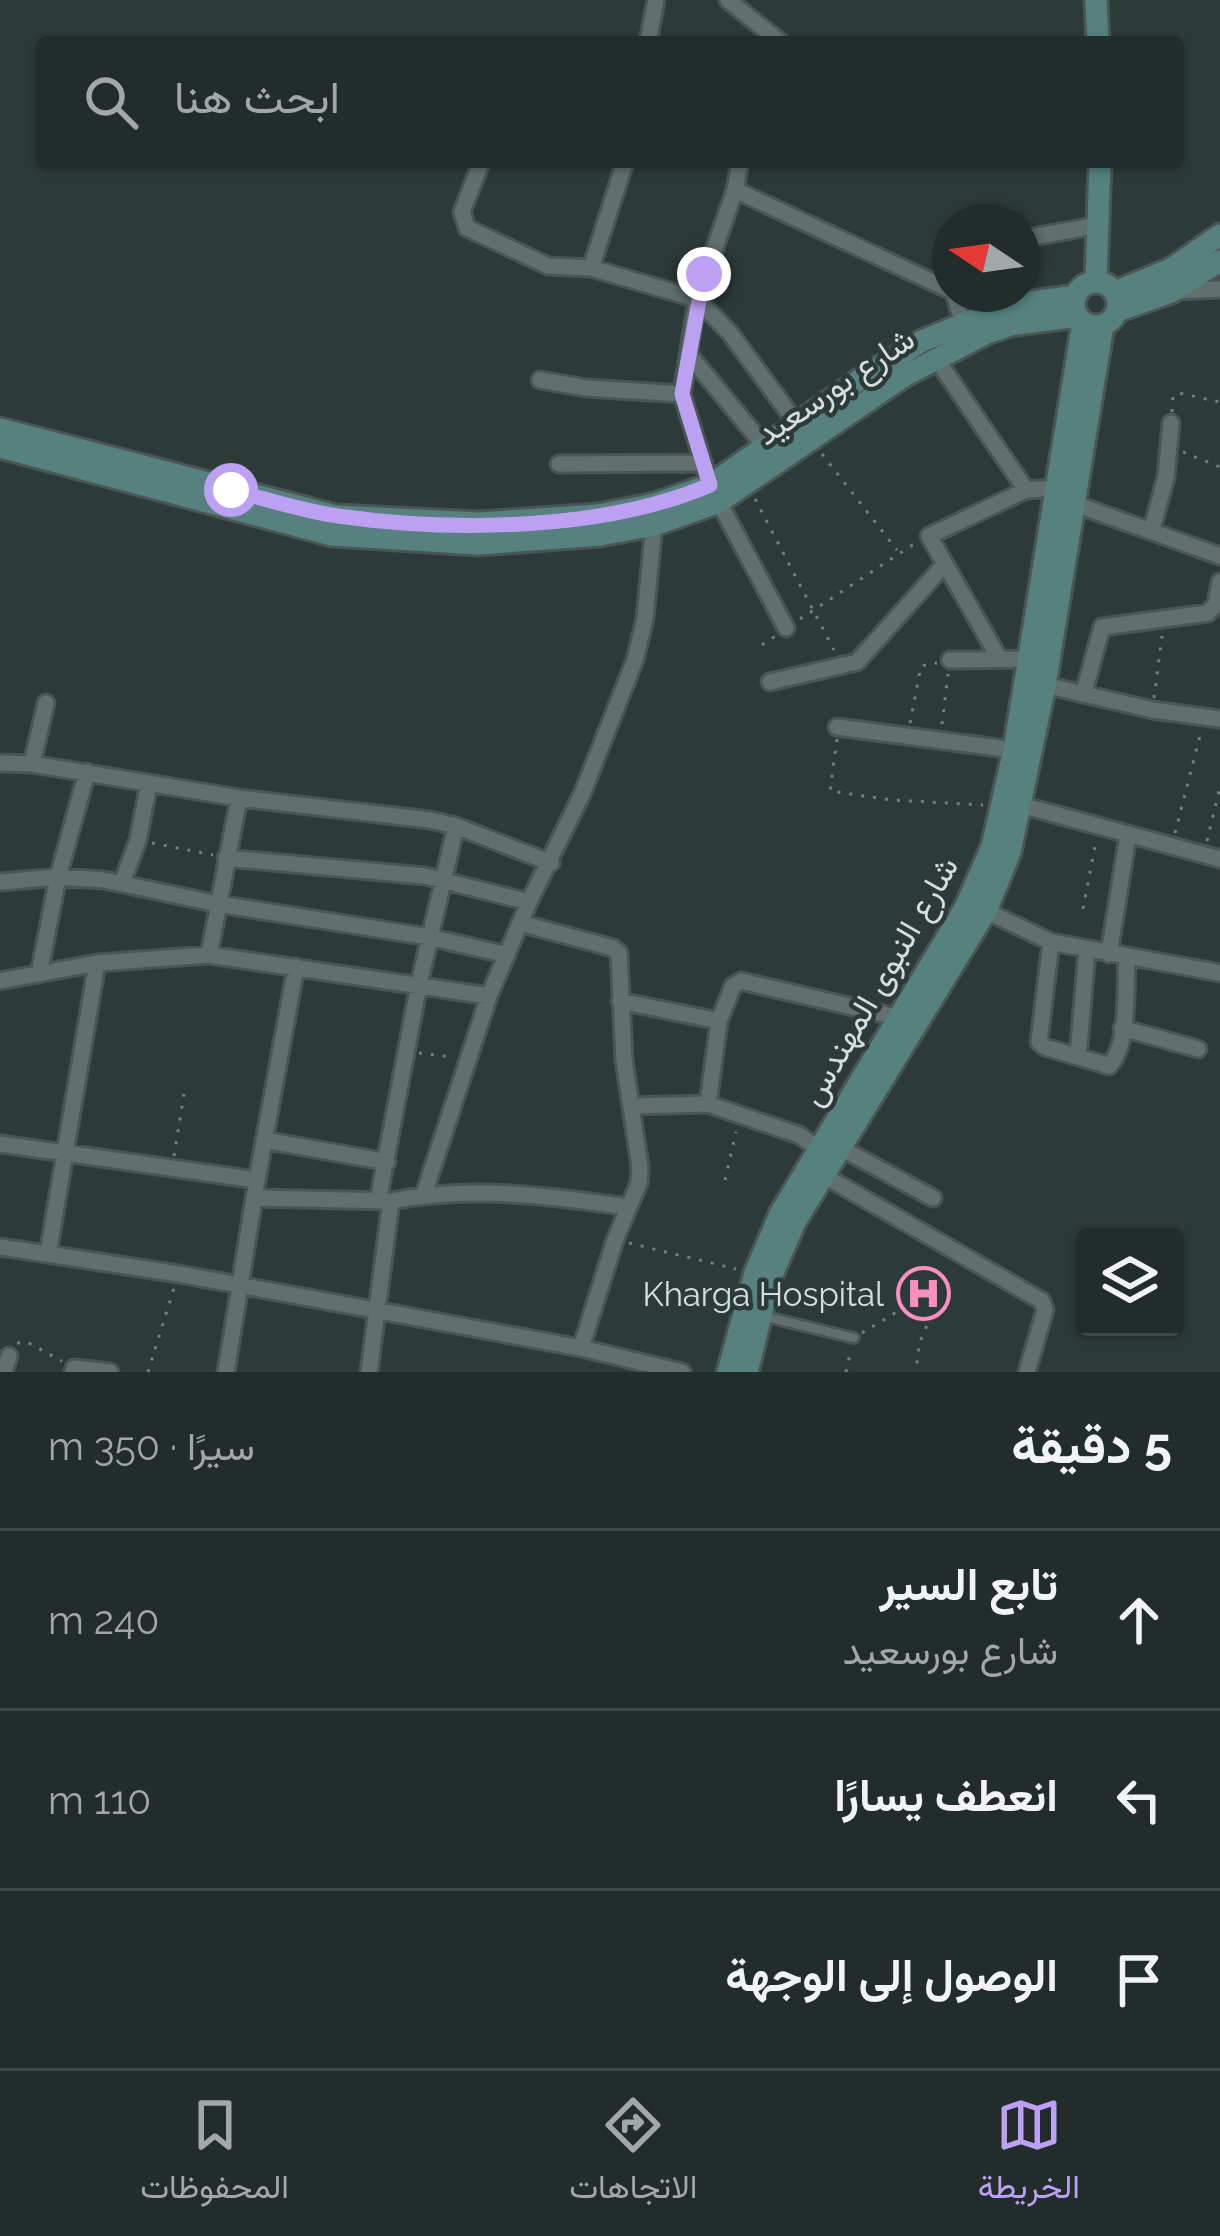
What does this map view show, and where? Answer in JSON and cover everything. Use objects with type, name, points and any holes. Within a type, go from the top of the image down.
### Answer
[{"type":"street","points":[[649,36],[656,0]]},
{"type":"street","points":[[728,0],[773,36]]},
{"type":"street","points":[[1096,0],[1098,36]]},
{"type":"street","points":[[478,168],[462,212],[464,225],[548,266],[591,268],[697,299],[730,332],[804,432]]},
{"type":"street","points":[[591,268],[624,168]]},
{"type":"street","points":[[739,168],[697,299],[682,394],[701,463],[786,628]]},
{"type":"street","points":[[1095,306],[1100,168]]},
{"type":"street","points":[[735,190],[932,283]]},
{"type":"street","points":[[1040,235],[1099,225]]},
{"type":"street","name":"شارع بورسعيد","points":[[0,447],[332,535],[479,544],[599,525],[656,504],[747,485],[892,358],[963,323],[1010,304],[1095,306],[1172,269],[1220,235]]},
{"type":"street","name":"شارع بورسعيد","points":[[0,429],[336,516],[654,525],[715,493],[766,448],[804,432],[935,357],[1010,325],[1171,292],[1220,261]]},
{"type":"street","points":[[1171,292],[1220,289]]},
{"type":"street","name":"شارع النبوى المهندس","points":[[728,1372],[754,1273],[780,1214],[830,1149],[986,911],[1004,871],[1014,750],[1055,488],[1095,306]]},
{"type":"street","name":"شارع النبوى المهندس","points":[[747,1372],[781,1250],[900,1018],[976,889],[1011,806],[1045,685],[1075,504],[1095,306]]},
{"type":"street","points":[[959,312],[963,323]]},
{"type":"street","points":[[690,356],[766,448]]},
{"type":"street","points":[[935,357],[1026,490]]},
{"type":"street","points":[[540,380],[682,394]]},
{"type":"street","points":[[1152,529],[1166,477],[1171,423]]},
{"type":"street","points":[[559,464],[701,463]]},
{"type":"street","points":[[999,658],[929,536],[1026,490],[1055,488]]},
{"type":"street","points":[[1075,504],[1220,556]]},
{"type":"street","points":[[424,1194],[490,996],[635,660],[645,618],[654,525]]},
{"type":"street","points":[[770,682],[843,667],[865,657],[944,565]]},
{"type":"street","points":[[1084,692],[1102,627],[1208,613],[1214,609],[1219,590]]},
{"type":"street","points":[[950,660],[1029,659]]},
{"type":"street","points":[[1045,685],[1212,718]]},
{"type":"street","points":[[32,764],[46,703]]},
{"type":"street","points":[[837,727],[1014,750]]},
{"type":"street","points":[[0,763],[456,826],[551,863]]},
{"type":"street","points":[[39,974],[58,877],[87,772]]},
{"type":"street","points":[[122,884],[138,840],[149,783]]},
{"type":"street","points":[[208,955],[239,798]]},
{"type":"street","points":[[1011,806],[1212,856]]},
{"type":"street","points":[[369,1372],[387,1162],[419,984],[456,826]]},
{"type":"street","points":[[1109,954],[1128,835]]},
{"type":"street","points":[[226,858],[441,879],[530,902]]},
{"type":"street","points":[[0,882],[58,877],[122,884],[429,937],[507,956]]},
{"type":"street","points":[[986,911],[1051,942],[1220,973]]},
{"type":"street","points":[[520,923],[617,951],[639,1183],[615,1240],[581,1348]]},
{"type":"street","points":[[1051,942],[1039,1042],[1111,1066],[1122,1028],[1127,957]]},
{"type":"street","points":[[1078,1057],[1087,951]]},
{"type":"street","points":[[0,981],[97,963],[208,955],[490,996]]},
{"type":"street","points":[[48,1254],[97,963]]},
{"type":"street","points":[[226,1372],[296,967]]},
{"type":"street","points":[[708,1104],[718,1021],[733,986],[741,981],[900,1018]]},
{"type":"street","points":[[620,1001],[718,1021]]},
{"type":"street","points":[[1122,1028],[1198,1049]]},
{"type":"street","points":[[632,1106],[708,1104],[740,1112],[934,1198]]},
{"type":"street","points":[[264,1140],[387,1162]]},
{"type":"street","points":[[0,1144],[172,1170],[256,1189],[385,1201],[424,1194],[527,1192],[628,1207]]},
{"type":"street","points":[[823,1175],[1042,1301],[1045,1310],[1027,1372]]},
{"type":"street","points":[[0,1247],[178,1274],[581,1348],[682,1372]]},
{"type":"street","points":[[74,1370],[110,1372]]},
{"type":"lane","points":[[761,1315],[854,1338]]},
{"type":"path","points":[[1171,423],[1175,394],[1220,402]]},
{"type":"path","points":[[804,432],[898,551]]},
{"type":"path","points":[[747,485],[843,667]]},
{"type":"path","points":[[786,628],[898,551],[929,536]]},
{"type":"path","points":[[1153,710],[1165,616]]},
{"type":"path","points":[[908,734],[921,666],[950,660],[940,737]]},
{"type":"path","points":[[1171,846],[1212,718]]},
{"type":"path","points":[[837,727],[830,791],[892,800],[1011,806]]},
{"type":"path","points":[[1212,856],[1220,786]]},
{"type":"path","points":[[1083,909],[1099,827]]},
{"type":"path","points":[[138,840],[226,858]]},
{"type":"path","points":[[406,1051],[470,1059]]},
{"type":"path","points":[[172,1170],[184,1094]]},
{"type":"path","points":[[725,1180],[740,1112]]},
{"type":"path","points":[[615,1240],[754,1273]]},
{"type":"path","points":[[148,1372],[178,1274]]},
{"type":"path","points":[[846,1372],[854,1338],[905,1307],[927,1304],[932,1316],[919,1344],[916,1372]]},
{"type":"path","points":[[6,1364],[12,1344],[27,1342],[74,1370]]},
{"type":"place","name":"Kharga Hospital","points":[[923,1294]]},
{"type":"route","points":[[231,490],[336,516],[479,523],[598,515],[656,504],[710,485],[682,394],[704,274]]}]
